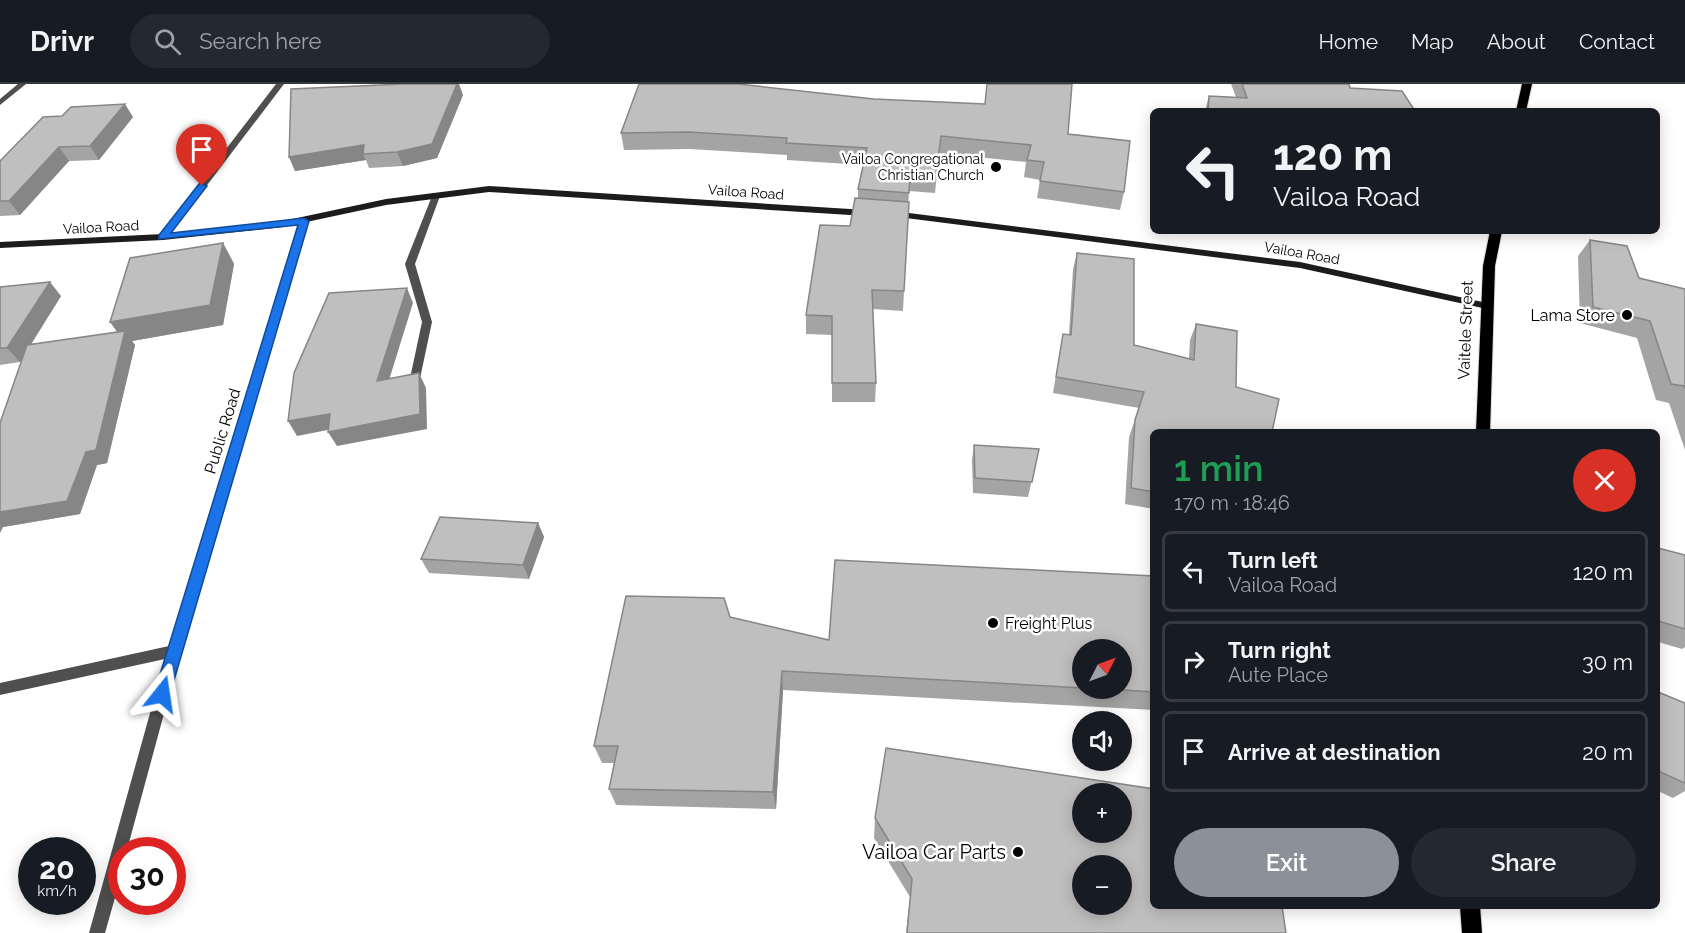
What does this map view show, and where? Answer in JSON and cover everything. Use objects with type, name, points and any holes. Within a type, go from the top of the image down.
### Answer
[{"type":"main road","points":[[1522,108],[1527,84]]},
{"type":"main road","name":"Vailoa Road","points":[[0,245],[163,237],[304,221],[386,202],[489,189],[903,215],[1300,264],[1487,306]]},
{"type":"main road","name":"Vaitele Street","points":[[1483,429],[1489,266],[1495,234]]},
{"type":"main road","points":[[1470,909],[1472,933]]},
{"type":"street","points":[[0,103],[22,84]]},
{"type":"street","points":[[163,237],[280,84]]},
{"type":"street","points":[[414,382],[427,322],[410,264],[436,196]]},
{"type":"street","name":"Public Road","points":[[97,933],[174,651],[304,221]]},
{"type":"street","points":[[0,689],[174,651]]},
{"type":"building","points":[[457,84],[432,144],[397,152],[363,154],[364,145],[289,157],[291,89]]},
{"type":"building","points":[[639,84],[738,84],[874,99],[985,104],[987,84],[1072,84],[1068,134],[1130,141],[1124,192],[1040,181],[1044,162],[1027,160],[1031,145],[941,136],[936,175],[910,174],[909,193],[858,189],[867,148],[786,143],[787,138],[688,132],[621,133]]},
{"type":"building","points":[[1242,84],[1349,84],[1350,88],[1402,91],[1413,108],[1208,108],[1209,96],[1247,98]]},
{"type":"building","points":[[125,104],[90,146],[59,147],[9,201],[0,201],[0,161],[43,117],[62,116],[71,107]]},
{"type":"building","points":[[855,198],[909,202],[904,291],[872,290],[876,383],[832,383],[832,316],[806,315],[820,225],[850,226]]},
{"type":"building","points":[[1590,240],[1627,246],[1639,278],[1685,289],[1685,389],[1684,386],[1671,384],[1650,321],[1593,307]]},
{"type":"building","points":[[223,243],[210,305],[110,322],[130,258]]},
{"type":"building","points":[[1077,253],[1134,259],[1134,345],[1194,360],[1196,324],[1237,331],[1236,387],[1279,399],[1273,429],[1150,429],[1150,491],[1131,488],[1135,420],[1144,392],[1056,377],[1063,334],[1071,335]]},
{"type":"building","points":[[50,282],[7,348],[0,348],[0,287]]},
{"type":"building","points":[[407,288],[377,381],[419,373],[420,414],[328,432],[330,414],[288,421],[294,373],[329,293]]},
{"type":"building","points":[[125,331],[96,450],[86,452],[67,501],[0,512],[0,423],[27,345]]},
{"type":"building","points":[[974,445],[1039,449],[1032,482],[975,478]]},
{"type":"building","points":[[440,517],[538,523],[523,565],[421,559]]},
{"type":"building","points":[[1660,549],[1685,555],[1685,629],[1660,622]]},
{"type":"building","points":[[835,560],[1150,576],[1150,692],[1132,691],[1132,639],[1072,639],[1072,687],[782,671],[773,792],[609,789],[618,746],[594,746],[626,596],[724,598],[730,617],[829,640]]},
{"type":"building","points":[[1660,693],[1685,703],[1685,783],[1660,772]]},
{"type":"building","name":"Vailoa Car Parts","points":[[886,748],[1115,783],[1072,783],[1072,843],[1132,843],[1132,786],[1150,788],[1150,909],[1282,909],[1286,933],[907,933],[912,879],[875,818]]},
{"type":"place","name":"Vailoa Congregational Christian Church","points":[[996,167]]},
{"type":"place","name":"Lama Store","points":[[1627,315]]},
{"type":"place","name":"Freight Plus","points":[[993,623]]},
{"type":"place","name":"Vailoa Car Parts","points":[[1018,852]]},
{"type":"route","points":[[162,694],[304,221],[163,237],[202,186]]}]
